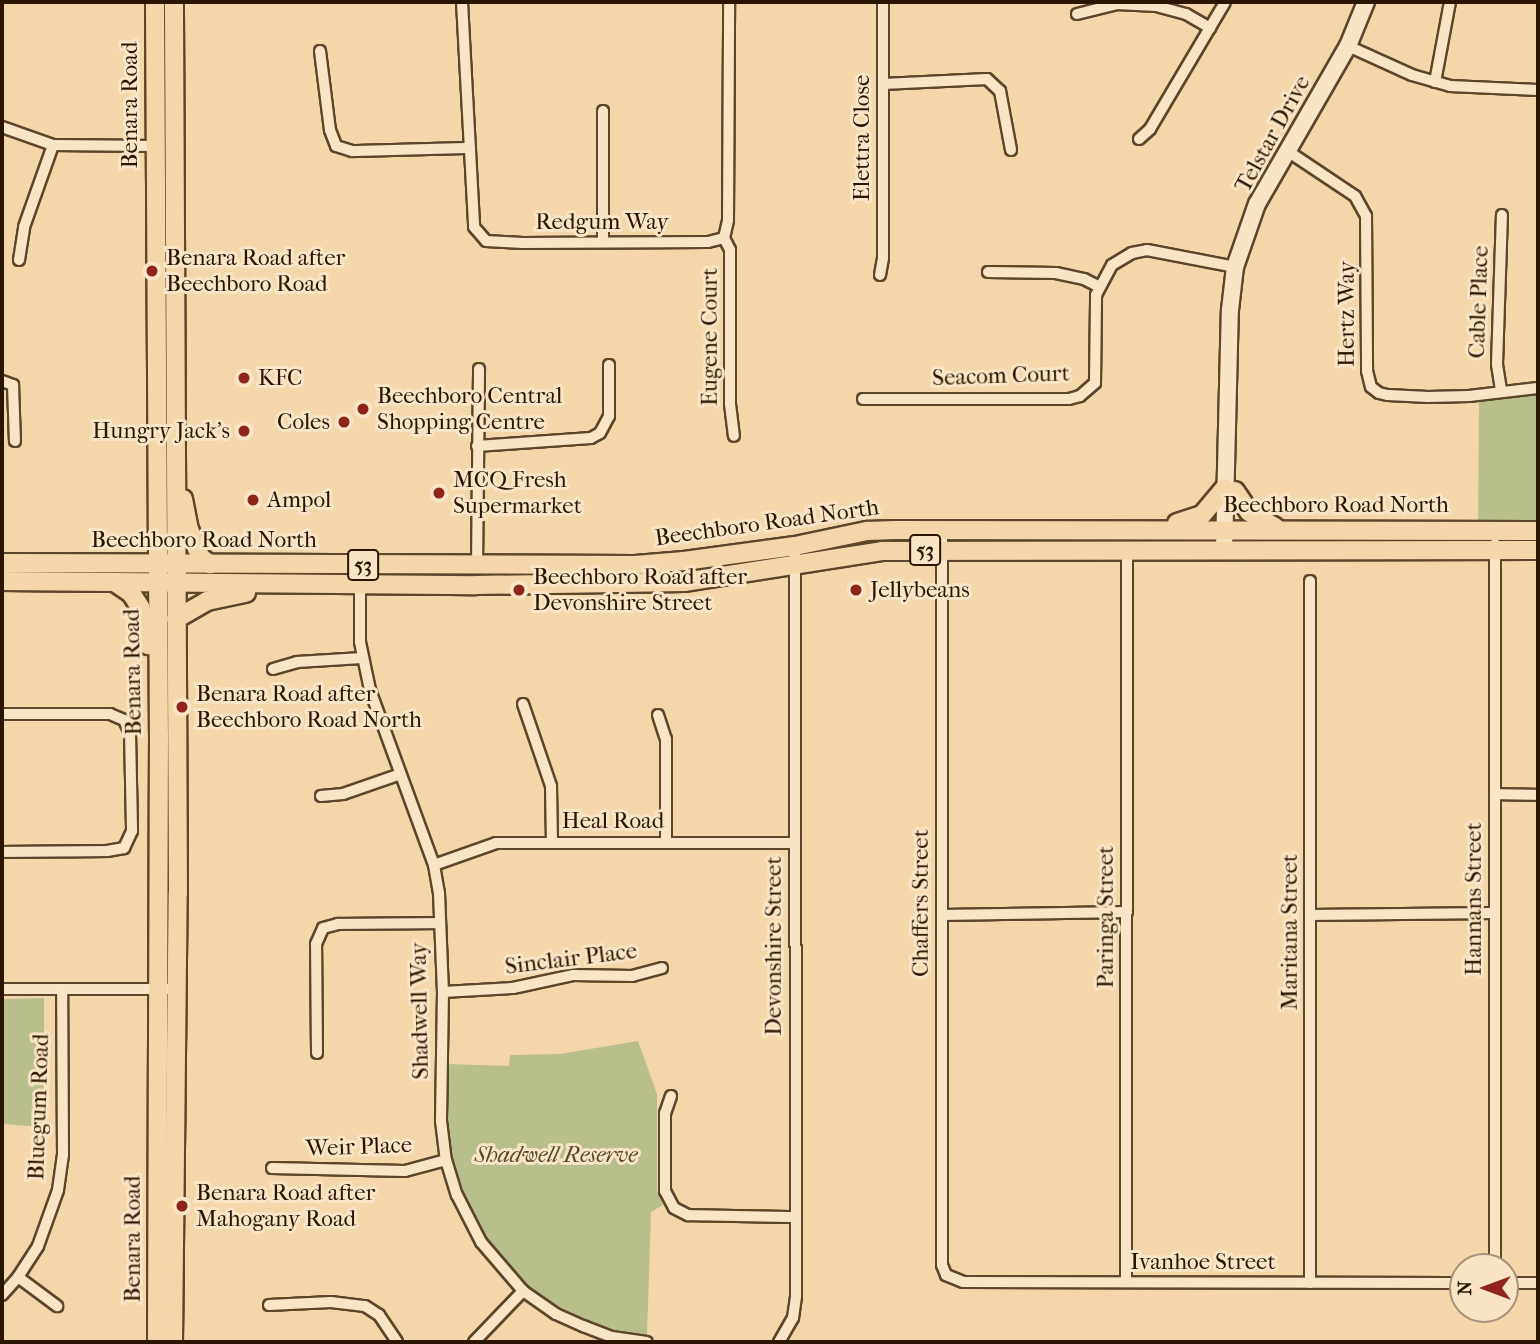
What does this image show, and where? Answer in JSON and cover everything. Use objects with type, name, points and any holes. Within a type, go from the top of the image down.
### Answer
[{"type":"main road","name":"Benara Road","points":[[155,2],[154,146],[166,364]]},
{"type":"main road","name":"Benara Road","points":[[157,1342],[159,735],[156,438],[166,364],[174,146],[174,2]]},
{"type":"main road","points":[[154,146],[174,146]]},
{"type":"main road","points":[[166,364],[183,421],[179,453],[183,503],[189,529],[201,558],[210,564]]},
{"type":"main road","points":[[156,438],[163,449],[179,453]]},
{"type":"main road","name":"Benara Road","points":[[173,1342],[178,989],[176,564],[179,453]]},
{"type":"main road","points":[[1150,529],[1202,515],[1230,490],[1249,512],[1279,529]]},
{"type":"main road","name":"Beechboro Road North","points":[[2,563],[647,564],[794,546],[867,531],[1538,531]]},
{"type":"main road","name":"Beechboro Road North","points":[[2,581],[315,585],[684,582],[882,551],[1538,550]]},
{"type":"main road","points":[[116,583],[135,599],[148,632],[151,701],[159,735]]},
{"type":"main road","points":[[176,619],[207,601],[234,593],[288,591],[315,585]]},
{"type":"main road","points":[[159,849],[167,823],[167,794],[171,788],[178,787]]},
{"type":"main road","points":[[158,1185],[161,1191],[165,1187],[167,1148],[174,1125]]},
{"type":"main road","name":"Benara Road","points":[[166,1342],[166,1249],[173,1218]]},
{"type":"street","name":"Redgum Way","points":[[462,2],[474,227],[486,241],[708,242],[724,238]]},
{"type":"street","points":[[724,238],[729,220],[729,2]]},
{"type":"street","name":"Elettra Close","points":[[880,275],[883,2]]},
{"type":"street","points":[[1139,139],[1150,129],[1225,2]]},
{"type":"street","name":"Telstar Drive","points":[[1230,550],[1230,490],[1225,438],[1230,418],[1230,310],[1235,267],[1257,204],[1348,46],[1366,2]]},
{"type":"street","points":[[1435,82],[1450,2]]},
{"type":"street","points":[[1077,14],[1117,4],[1156,6],[1186,15],[1210,28]]},
{"type":"street","points":[[1348,46],[1435,82],[1476,89],[1538,90]]},
{"type":"street","points":[[320,51],[330,130],[336,146],[352,152],[470,148]]},
{"type":"street","points":[[883,84],[979,77],[987,79],[1000,91],[1011,150]]},
{"type":"street","points":[[603,111],[603,242]]},
{"type":"street","points":[[2,127],[52,145],[154,146]]},
{"type":"street","points":[[19,260],[24,227],[52,145]]},
{"type":"street","name":"Hertz Way","points":[[1289,152],[1356,196],[1366,216],[1367,371],[1371,387],[1388,395],[1428,397],[1469,396],[1500,390],[1538,388]]},
{"type":"street","name":"Cable Place","points":[[1500,390],[1497,365],[1502,215]]},
{"type":"street","name":"Eugene Court","points":[[724,238],[730,250],[730,404],[734,436]]},
{"type":"street","points":[[988,272],[1056,273],[1084,279],[1098,286],[1112,265],[1132,253],[1147,250],[1235,267]]},
{"type":"street","name":"Seacom Court","points":[[863,399],[1069,399],[1080,396],[1095,383],[1098,286]]},
{"type":"street","points":[[477,446],[590,438],[600,433],[609,416],[608,365]]},
{"type":"street","points":[[454,585],[468,576],[477,565],[478,369]]},
{"type":"street","points":[[2,381],[13,386],[15,441]]},
{"type":"street","name":"Chaffers Street","points":[[943,531],[942,1265],[946,1275]]},
{"type":"street","name":"Hannans Street","points":[[1495,531],[1495,1253]]},
{"type":"street","name":"Devonshire Street","points":[[779,1342],[789,1327],[795,1308],[794,546]]},
{"type":"street","name":"Paringa Street","points":[[1126,1282],[1127,551]]},
{"type":"street","points":[[335,565],[352,573],[360,584],[372,571],[385,565]]},
{"type":"street","points":[[477,565],[486,574],[508,584]]},
{"type":"street","name":"Maritana Street","points":[[1310,581],[1310,1283]]},
{"type":"street","name":"Shadwell Way","points":[[360,584],[362,658],[398,775],[434,865],[443,992],[441,1121],[446,1160],[472,1228],[489,1254],[523,1291],[583,1326],[612,1337],[647,1342]]},
{"type":"street","points":[[273,669],[297,662],[362,658]]},
{"type":"street","points":[[523,704],[551,786],[552,842]]},
{"type":"street","points":[[2,714],[110,714],[124,720],[130,733],[132,831],[124,848],[107,851],[2,852]]},
{"type":"street","points":[[658,715],[666,739],[666,842]]},
{"type":"street","points":[[321,796],[344,794],[398,775]]},
{"type":"street","points":[[1495,794],[1538,794]]},
{"type":"street","name":"Heal Road","points":[[434,865],[496,843],[795,843]]},
{"type":"street","points":[[942,915],[1127,912]]},
{"type":"street","points":[[1310,915],[1494,913]]},
{"type":"street","points":[[317,1053],[316,944],[323,928],[338,924],[440,923]]},
{"type":"street","name":"Sinclair Place","points":[[443,992],[513,988],[573,975],[632,976],[662,968]]},
{"type":"street","points":[[2,989],[178,989]]},
{"type":"street","name":"Bluegum Road","points":[[2,1295],[19,1277],[38,1245],[58,1190],[63,1155],[62,989]]},
{"type":"street","points":[[671,1096],[665,1114],[665,1191],[674,1208],[688,1215],[796,1217]]},
{"type":"street","name":"Weir Place","points":[[272,1168],[405,1171],[446,1160]]},
{"type":"street","name":"Ivanhoe Street","points":[[946,1275],[963,1282],[1449,1283]]},
{"type":"street","points":[[19,1277],[57,1306]]},
{"type":"street","points":[[1519,1283],[1538,1283]]},
{"type":"street","points":[[474,1342],[523,1291]]},
{"type":"street","points":[[269,1305],[331,1302],[365,1306],[379,1315],[397,1342]]},
{"type":"green space","points":[[1538,388],[1538,531],[1478,531],[1479,395]]},
{"type":"green space","points":[[44,998],[44,1127],[2,1124],[2,999]]},
{"type":"green space","name":"Shadwell Reserve","points":[[638,1041],[657,1094],[657,1190],[663,1205],[651,1212],[647,1336],[615,1331],[586,1321],[545,1299],[514,1274],[494,1250],[469,1208],[451,1156],[446,1118],[447,1064],[509,1066],[510,1055],[560,1054]]},
{"type":"place","name":"Benara Road after Beechboro Road","points":[[152,271]]},
{"type":"place","name":"KFC","points":[[244,378]]},
{"type":"place","name":"Beechboro Central Shopping Centre","points":[[363,409]]},
{"type":"place","name":"Coles","points":[[344,422]]},
{"type":"place","name":"Hungry Jack's","points":[[244,431]]},
{"type":"place","name":"MCQ Fresh Supermarket","points":[[439,493]]},
{"type":"place","name":"Ampol","points":[[253,500]]},
{"type":"place","name":"Beechboro Road after Devonshire Street","points":[[519,590]]},
{"type":"place","name":"Jellybeans","points":[[856,590]]},
{"type":"place","name":"Benara Road after Beechboro Road North","points":[[182,707]]},
{"type":"place","name":"Benara Road after Mahogany Road","points":[[182,1206]]}]
